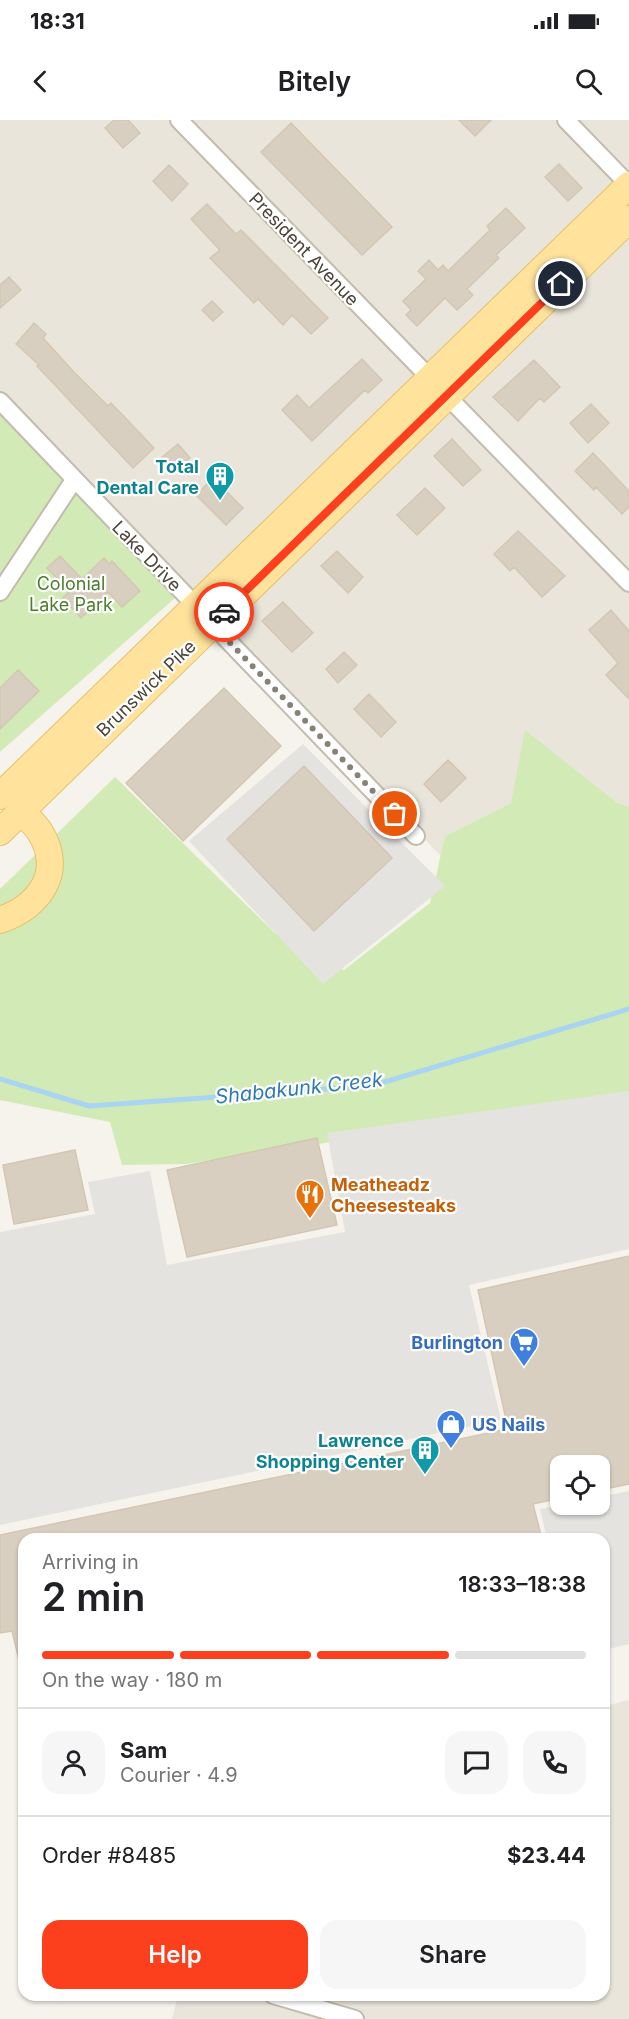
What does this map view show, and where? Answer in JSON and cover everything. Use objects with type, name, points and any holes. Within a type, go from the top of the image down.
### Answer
[{"type":"main road","name":"Brunswick Pike","points":[[0,832],[204,615],[438,386],[629,185]]},
{"type":"main road","name":"Brunswick Pike","points":[[438,386],[629,219]]},
{"type":"main road","name":"Brunswick Pike","points":[[0,796],[204,615]]},
{"type":"main road","points":[[0,920],[30,906],[40,894],[47,879],[50,862],[47,847],[40,831],[21,811]]},
{"type":"street","name":"President Avenue","points":[[179,120],[629,583]]},
{"type":"street","points":[[566,120],[629,185]]},
{"type":"street","name":"Lake Drive","points":[[0,401],[416,837]]},
{"type":"street","points":[[0,592],[75,480]]},
{"type":"street","points":[[0,796],[21,811]]},
{"type":"street","points":[[310,2001],[355,2019]]},
{"type":"shaded area","points":[[0,120],[629,120],[629,807],[616,802],[511,803],[445,836],[441,856],[0,410]]},
{"type":"shaded area","points":[[303,744],[445,886],[323,984],[189,841]]},
{"type":"shaded area","points":[[629,1091],[629,1249],[469,1285],[501,1420],[0,1525],[0,1232],[95,1214],[88,1182],[150,1171],[167,1265],[345,1232],[327,1133]]},
{"type":"shaded area","points":[[629,1491],[629,1644],[610,1649],[610,1533],[546,1533],[540,1509],[550,1507],[550,1515],[610,1515],[610,1495]]},
{"type":"shaded area","points":[[629,1700],[629,2019],[172,2019],[176,2001],[610,2001],[610,1705]]},
{"type":"green space","name":"Colonial Lake Park","points":[[0,415],[175,598],[0,752]]},
{"type":"green space","points":[[525,730],[616,802],[629,807],[629,1097],[186,1164],[122,1165],[110,1122],[0,1100],[0,889],[115,777],[275,933],[344,970],[430,903],[445,836],[511,803]]},
{"type":"building","points":[[114,120],[128,120],[140,133],[123,148],[105,128]]},
{"type":"building","points":[[459,120],[491,120],[475,136]]},
{"type":"building","points":[[291,123],[392,227],[362,255],[261,152]]},
{"type":"building","points":[[559,164],[582,188],[568,201],[545,177]]},
{"type":"building","points":[[169,165],[188,184],[172,201],[153,181]]},
{"type":"building","points":[[207,204],[236,234],[241,230],[328,318],[311,334],[292,315],[283,325],[258,299],[254,303],[210,258],[220,250],[191,219]]},
{"type":"building","points":[[506,208],[525,228],[496,255],[499,258],[467,289],[473,295],[457,310],[445,298],[417,326],[406,315],[411,310],[403,301],[426,279],[418,271],[429,260],[438,270],[443,265],[448,271],[490,230],[487,226]]},
{"type":"building","points":[[9,277],[21,290],[0,308],[0,285]]},
{"type":"building","points":[[212,301],[223,312],[213,321],[202,310]]},
{"type":"building","points":[[34,323],[46,334],[43,338],[72,370],[108,406],[111,403],[154,448],[133,468],[37,366],[39,365],[16,344]]},
{"type":"building","points":[[362,359],[382,380],[368,393],[365,390],[312,441],[282,410],[297,395],[309,408]]},
{"type":"building","points":[[534,360],[560,387],[544,402],[540,398],[518,421],[493,397]]},
{"type":"building","points":[[591,404],[609,423],[588,443],[570,423]]},
{"type":"building","points":[[452,439],[481,470],[463,486],[434,456]]},
{"type":"building","points":[[178,444],[190,458],[174,472],[161,458]]},
{"type":"building","points":[[593,453],[629,491],[629,507],[622,514],[596,487],[594,490],[575,471]]},
{"type":"building","name":"Total Dental Care","points":[[213,478],[243,508],[226,525],[196,495]]},
{"type":"building","points":[[425,488],[445,508],[417,535],[397,515]]},
{"type":"building","points":[[518,531],[565,576],[542,597],[514,567],[510,571],[494,554]]},
{"type":"building","points":[[337,551],[363,577],[348,593],[321,566]]},
{"type":"building","points":[[60,556],[82,579],[104,558],[109,564],[112,561],[140,591],[122,607],[108,592],[81,618],[63,598],[70,591],[47,568]]},
{"type":"building","points":[[283,602],[313,633],[292,652],[262,621]]},
{"type":"building","points":[[611,610],[629,631],[629,699],[606,675],[618,663],[589,630]]},
{"type":"building","points":[[344,652],[357,665],[338,683],[326,669]]},
{"type":"building","points":[[18,670],[39,691],[0,729],[0,688]]},
{"type":"building","points":[[224,688],[281,746],[183,841],[126,783]]},
{"type":"building","points":[[369,694],[396,722],[381,737],[354,709]]},
{"type":"building","points":[[448,760],[466,778],[441,802],[424,784]]},
{"type":"building","points":[[304,766],[392,858],[314,931],[227,839]]},
{"type":"building","points":[[317,1138],[337,1225],[187,1257],[167,1170]]},
{"type":"building","points":[[75,1150],[88,1210],[14,1224],[3,1165]]},
{"type":"building","name":"Lawrence Shopping Center","points":[[629,1256],[629,1484],[610,1488],[610,1455],[550,1455],[550,1500],[533,1504],[540,1533],[18,1533],[18,1656],[12,1631],[0,1633],[0,1535],[508,1429],[478,1290]]},
{"type":"waterway","name":"Shabakunk Creek","points":[[0,1079],[89,1106],[371,1086],[629,1009]]},
{"type":"way so far","points":[[224,612],[212,624],[395,814]]},
{"type":"place","name":"Total Dental Care","points":[[220,502]]},
{"type":"place","name":"Meatheadz Cheesesteaks","points":[[310,1220]]},
{"type":"place","name":"Burlington","points":[[524,1368]]},
{"type":"place","name":"US Nails","points":[[451,1450]]},
{"type":"place","name":"Lawrence Shopping Center","points":[[425,1476]]},
{"type":"route","points":[[224,612],[561,284]]}]
